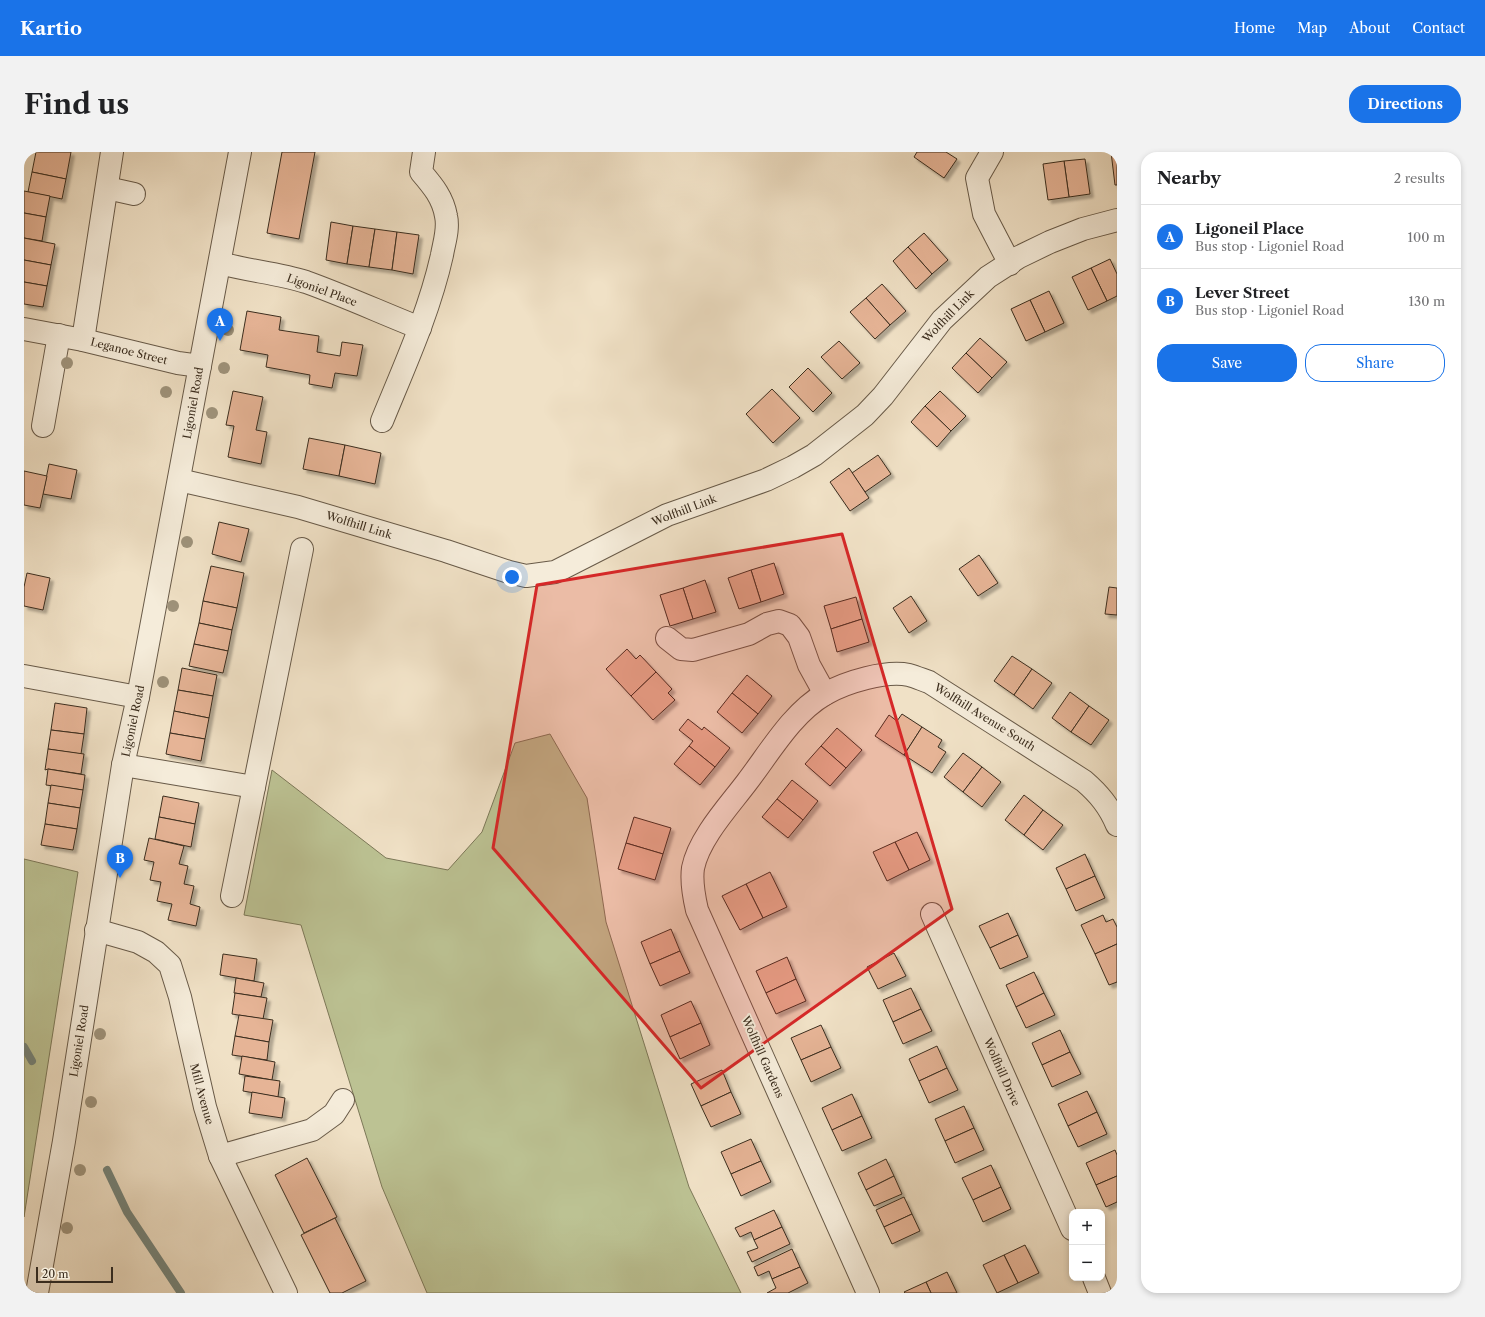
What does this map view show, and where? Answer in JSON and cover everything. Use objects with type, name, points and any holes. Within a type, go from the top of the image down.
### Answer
[{"type":"street","points":[[83,340],[112,152]]},
{"type":"street","name":"Ligoniel Road","points":[[38,1293],[63,1148],[123,765],[138,697],[240,152]]},
{"type":"street","points":[[382,421],[420,328],[435,284],[446,234],[447,218],[442,199],[421,172],[424,152]]},
{"type":"street","points":[[992,152],[977,178],[984,214],[1010,264]]},
{"type":"street","points":[[107,188],[134,194]]},
{"type":"street","name":"Wolfhill Link","points":[[178,480],[298,507],[446,551],[509,572],[526,576],[555,572],[667,515],[766,480],[814,455],[865,415],[883,396],[920,346],[942,320],[988,277],[1050,242],[1082,229],[1117,220]]},
{"type":"street","name":"Ligoniel Place","points":[[220,263],[306,282],[420,328]]},
{"type":"street","name":"Leganoe Street","points":[[24,329],[83,340],[178,364],[200,366]]},
{"type":"street","points":[[43,426],[59,335]]},
{"type":"street","points":[[232,896],[302,549]]},
{"type":"street","points":[[667,638],[681,649],[693,650],[749,634],[767,624],[779,621],[790,625],[799,637],[809,664],[825,694]]},
{"type":"street","name":"Wolfhill Avenue South","points":[[719,820],[787,729],[808,706],[825,694],[850,683],[890,674],[908,675],[929,682],[1084,781],[1099,794],[1108,806],[1117,825]]},
{"type":"street","points":[[24,676],[138,697]]},
{"type":"street","points":[[123,765],[254,787]]},
{"type":"street","name":"Wolfhill Gardens","points":[[719,820],[704,844],[693,868],[693,889],[697,910],[868,1293]]},
{"type":"street","name":"Wolfhill Drive","points":[[932,914],[1069,1222]]},
{"type":"street","name":"Mill Avenue","points":[[96,930],[138,942],[156,952],[170,965],[180,997],[205,1107],[220,1156],[286,1293]]},
{"type":"street","points":[[220,1156],[312,1130],[334,1114],[343,1100]]},
{"type":"highlighted area","points":[[842,534],[952,909],[701,1088],[493,848],[537,585]]},
{"type":"green space","points":[[550,734],[587,798],[606,922],[689,1187],[741,1293],[427,1293],[382,1187],[301,925],[244,915],[272,770],[386,858],[448,870],[482,832],[515,743]]},
{"type":"green space","points":[[24,859],[78,872],[24,1217]]},
{"type":"building","points":[[36,152],[71,152],[66,179],[32,172]]},
{"type":"building","points":[[282,152],[315,152],[299,239],[267,233]]},
{"type":"building","points":[[917,152],[946,152],[957,159],[944,178],[914,157]]},
{"type":"building","points":[[1111,152],[1117,152],[1117,185],[1115,185]]},
{"type":"building","points":[[1085,159],[1090,194],[1069,197],[1064,161]]},
{"type":"building","points":[[1064,161],[1069,197],[1048,200],[1043,164]]},
{"type":"building","points":[[32,172],[66,179],[62,199],[28,192]]},
{"type":"building","points":[[24,191],[50,196],[46,217],[24,213]]},
{"type":"building","points":[[24,213],[46,217],[42,241],[24,238]]},
{"type":"building","points":[[331,222],[353,226],[347,264],[326,260]]},
{"type":"building","points":[[353,226],[375,229],[369,267],[347,264]]},
{"type":"building","points":[[375,229],[397,232],[392,270],[369,267]]},
{"type":"building","points":[[397,232],[419,235],[413,274],[392,270]]},
{"type":"building","points":[[924,233],[948,260],[932,274],[908,247]]},
{"type":"building","points":[[24,238],[55,244],[51,265],[24,260]]},
{"type":"building","points":[[908,247],[932,274],[916,289],[893,261]]},
{"type":"building","points":[[1110,259],[1117,274],[1117,296],[1107,301],[1091,268]]},
{"type":"building","points":[[24,260],[51,265],[47,286],[24,282]]},
{"type":"building","points":[[1091,268],[1107,301],[1088,310],[1072,277]]},
{"type":"building","points":[[24,282],[47,286],[43,307],[24,304]]},
{"type":"building","points":[[882,284],[906,311],[890,325],[866,298]]},
{"type":"building","points":[[1049,291],[1064,323],[1045,332],[1030,300]]},
{"type":"building","points":[[866,298],[890,325],[875,339],[850,312]]},
{"type":"building","points":[[1030,300],[1045,332],[1026,341],[1011,309]]},
{"type":"building","points":[[247,311],[281,317],[279,330],[319,336],[317,352],[340,356],[342,342],[363,345],[357,376],[335,373],[332,388],[309,384],[310,375],[266,367],[268,355],[240,350]]},
{"type":"building","points":[[980,338],[1007,362],[992,378],[966,353]]},
{"type":"building","points":[[839,341],[860,363],[842,379],[821,357]]},
{"type":"building","points":[[966,353],[992,378],[978,393],[952,368]]},
{"type":"building","points":[[808,368],[832,393],[813,412],[789,387]]},
{"type":"building","points":[[772,389],[800,418],[773,443],[746,414]]},
{"type":"building","points":[[233,391],[263,397],[256,430],[267,432],[261,464],[228,457],[234,426],[226,425]]},
{"type":"building","points":[[940,391],[966,416],[951,431],[925,406]]},
{"type":"building","points":[[925,406],[951,431],[937,447],[911,422]]},
{"type":"building","points":[[309,438],[345,445],[339,476],[303,469]]},
{"type":"building","points":[[345,445],[381,453],[375,484],[339,476]]},
{"type":"building","points":[[878,455],[891,474],[865,492],[852,473]]},
{"type":"building","points":[[49,464],[77,470],[71,499],[43,494]]},
{"type":"building","points":[[849,468],[869,498],[850,511],[830,482]]},
{"type":"building","points":[[24,471],[47,476],[40,508],[24,505]]},
{"type":"building","points":[[219,522],[249,529],[241,562],[212,554]]},
{"type":"building","points":[[979,555],[998,583],[978,596],[959,569]]},
{"type":"building","points":[[774,563],[784,594],[761,602],[751,570]]},
{"type":"building","points":[[211,566],[244,573],[237,608],[203,601]]},
{"type":"building","points":[[751,570],[761,602],[739,609],[728,578]]},
{"type":"building","points":[[27,573],[50,578],[43,610],[24,606],[24,587]]},
{"type":"building","points":[[705,580],[716,612],[693,619],[683,588]]},
{"type":"building","points":[[1109,587],[1117,588],[1117,615],[1105,614]]},
{"type":"building","points":[[683,588],[693,619],[670,626],[660,595]]},
{"type":"building","points":[[911,596],[927,621],[909,633],[893,608]]},
{"type":"building","points":[[856,597],[862,619],[831,629],[824,606]]},
{"type":"building","points":[[203,601],[237,608],[232,630],[199,623]]},
{"type":"building","points":[[862,619],[869,642],[837,652],[831,629]]},
{"type":"building","points":[[199,623],[232,630],[228,651],[194,644]]},
{"type":"building","points":[[194,644],[228,651],[223,673],[189,666]]},
{"type":"building","points":[[627,649],[636,659],[640,655],[656,672],[631,696],[606,669]]},
{"type":"building","points":[[1012,656],[1032,669],[1014,695],[994,681]]},
{"type":"building","points":[[182,668],[217,675],[213,696],[178,690]]},
{"type":"building","points":[[1032,669],[1052,683],[1033,709],[1014,695]]},
{"type":"building","points":[[656,672],[672,689],[668,693],[675,700],[653,720],[631,696]]},
{"type":"building","points":[[747,675],[772,696],[758,714],[732,693]]},
{"type":"building","points":[[178,690],[213,696],[209,718],[174,711]]},
{"type":"building","points":[[1070,692],[1089,706],[1071,732],[1052,718]]},
{"type":"building","points":[[732,693],[758,714],[742,733],[717,712]]},
{"type":"building","points":[[55,703],[87,708],[84,734],[51,730]]},
{"type":"building","points":[[1089,706],[1109,720],[1091,745],[1071,732]]},
{"type":"building","points":[[174,711],[209,718],[205,739],[170,733]]},
{"type":"building","points":[[902,714],[922,727],[904,755],[875,736],[889,715],[897,721]]},
{"type":"building","points":[[688,719],[702,730],[704,727],[730,748],[715,767],[689,746],[693,741],[679,730]]},
{"type":"building","points":[[922,727],[942,740],[938,747],[946,752],[932,773],[904,755]]},
{"type":"building","points":[[837,728],[862,750],[846,768],[821,746]]},
{"type":"building","points":[[51,730],[84,734],[81,754],[48,749]]},
{"type":"building","points":[[170,733],[205,739],[201,761],[166,754]]},
{"type":"building","points":[[689,746],[715,767],[700,785],[674,764]]},
{"type":"building","points":[[821,746],[846,768],[830,786],[805,764]]},
{"type":"building","points":[[48,749],[84,754],[81,774],[48,769],[45,770]]},
{"type":"building","points":[[963,753],[982,767],[963,792],[944,777]]},
{"type":"building","points":[[982,767],[1001,782],[982,807],[963,792]]},
{"type":"building","points":[[48,769],[85,775],[83,790],[46,785]]},
{"type":"building","points":[[792,780],[818,801],[803,820],[777,799]]},
{"type":"building","points":[[51,785],[83,790],[80,808],[48,803]]},
{"type":"building","points":[[1024,795],[1043,810],[1024,835],[1005,820]]},
{"type":"building","points":[[163,796],[199,803],[195,824],[159,817]]},
{"type":"building","points":[[777,799],[803,820],[788,838],[762,817]]},
{"type":"building","points":[[48,803],[80,808],[77,829],[45,824]]},
{"type":"building","points":[[1043,810],[1063,825],[1043,850],[1024,835]]},
{"type":"building","points":[[159,817],[195,824],[191,847],[155,839]]},
{"type":"building","points":[[634,817],[671,828],[663,854],[626,843]]},
{"type":"building","points":[[45,824],[77,829],[73,850],[41,845]]},
{"type":"building","points":[[917,832],[930,860],[909,870],[895,842]]},
{"type":"building","points":[[149,838],[184,846],[179,864],[188,866],[184,884],[194,886],[190,904],[200,907],[196,926],[168,920],[172,904],[157,901],[161,882],[150,880],[154,862],[144,860]]},
{"type":"building","points":[[895,842],[909,870],[887,881],[873,852]]},
{"type":"building","points":[[626,843],[663,854],[655,880],[618,869]]},
{"type":"building","points":[[1085,854],[1095,876],[1066,889],[1056,868]]},
{"type":"building","points":[[770,872],[787,907],[763,918],[746,884]]},
{"type":"building","points":[[1095,876],[1105,898],[1076,911],[1066,889]]},
{"type":"building","points":[[746,884],[763,918],[740,930],[722,896]]},
{"type":"building","points":[[1008,913],[1018,935],[990,948],[979,926]]},
{"type":"building","points":[[1103,915],[1106,922],[1113,919],[1117,927],[1117,944],[1095,954],[1081,925]]},
{"type":"building","points":[[671,929],[680,951],[650,964],[641,942]]},
{"type":"building","points":[[1018,935],[1028,957],[1000,969],[990,948]]},
{"type":"building","points":[[1117,944],[1117,982],[1109,985],[1095,954]]},
{"type":"building","points":[[680,951],[690,973],[660,986],[650,964]]},
{"type":"building","points":[[894,953],[906,976],[878,989],[867,967]]},
{"type":"building","points":[[223,954],[257,959],[254,981],[220,975]]},
{"type":"building","points":[[787,957],[796,979],[766,993],[756,971]]},
{"type":"building","points":[[1034,972],[1044,993],[1016,1007],[1006,985]]},
{"type":"building","points":[[236,978],[264,983],[261,997],[234,993]]},
{"type":"building","points":[[796,979],[806,1001],[776,1014],[766,993]]},
{"type":"building","points":[[911,988],[921,1009],[893,1022],[883,1000]]},
{"type":"building","points":[[235,993],[267,998],[263,1019],[232,1014]]},
{"type":"building","points":[[1044,993],[1055,1015],[1026,1028],[1016,1007]]},
{"type":"building","points":[[691,1001],[701,1023],[670,1037],[661,1015]]},
{"type":"building","points":[[921,1009],[932,1031],[903,1044],[893,1022]]},
{"type":"building","points":[[239,1015],[273,1020],[269,1042],[235,1036]]},
{"type":"building","points":[[701,1023],[710,1045],[680,1059],[670,1037]]},
{"type":"building","points":[[821,1025],[831,1047],[801,1060],[791,1038]]},
{"type":"building","points":[[1060,1030],[1070,1052],[1042,1065],[1032,1043]]},
{"type":"building","points":[[235,1036],[269,1042],[267,1060],[232,1055]]},
{"type":"building","points":[[937,1046],[947,1068],[919,1081],[909,1059]]},
{"type":"building","points":[[831,1047],[841,1068],[811,1082],[801,1060]]},
{"type":"building","points":[[1070,1052],[1081,1074],[1052,1087],[1042,1065]]},
{"type":"building","points":[[242,1056],[275,1062],[272,1080],[239,1074]]},
{"type":"building","points":[[947,1068],[958,1090],[929,1103],[919,1081]]},
{"type":"building","points":[[722,1070],[731,1092],[701,1106],[691,1084]]},
{"type":"building","points":[[245,1076],[280,1081],[278,1097],[243,1091]]},
{"type":"building","points":[[1087,1091],[1097,1112],[1068,1126],[1058,1104]]},
{"type":"building","points":[[252,1092],[285,1098],[282,1118],[249,1113]]},
{"type":"building","points":[[731,1092],[741,1114],[711,1127],[701,1106]]},
{"type":"building","points":[[852,1094],[862,1116],[832,1130],[822,1108]]},
{"type":"building","points":[[964,1106],[974,1128],[945,1141],[935,1119]]},
{"type":"building","points":[[1097,1112],[1107,1134],[1078,1147],[1068,1126]]},
{"type":"building","points":[[862,1116],[872,1138],[842,1151],[832,1130]]},
{"type":"building","points":[[974,1128],[984,1150],[955,1163],[945,1141]]},
{"type":"building","points":[[751,1139],[761,1161],[731,1174],[721,1152]]},
{"type":"building","points":[[1115,1150],[1117,1155],[1117,1176],[1096,1185],[1086,1163]]},
{"type":"building","points":[[307,1158],[337,1217],[304,1233],[275,1175]]},
{"type":"building","points":[[886,1159],[894,1176],[866,1190],[858,1173]]},
{"type":"building","points":[[761,1161],[771,1182],[741,1196],[731,1174]]},
{"type":"building","points":[[991,1165],[1001,1187],[973,1200],[962,1178]]},
{"type":"building","points":[[894,1176],[902,1194],[874,1206],[866,1190]]},
{"type":"building","points":[[1117,1176],[1117,1202],[1106,1207],[1096,1185]]},
{"type":"building","points":[[1001,1187],[1011,1209],[983,1222],[973,1200]]},
{"type":"building","points":[[904,1197],[912,1214],[884,1227],[876,1210]]},
{"type":"building","points":[[774,1210],[782,1227],[754,1240],[751,1232],[740,1237],[735,1228]]},
{"type":"building","points":[[912,1214],[920,1231],[892,1244],[884,1227]]},
{"type":"building","points":[[335,1218],[366,1281],[342,1293],[330,1293],[301,1235]]},
{"type":"building","points":[[782,1227],[790,1244],[752,1262],[747,1252],[758,1248],[754,1240]]},
{"type":"building","points":[[1025,1245],[1039,1273],[1018,1283],[1004,1255]]},
{"type":"building","points":[[792,1249],[800,1267],[772,1279],[769,1271],[758,1276],[754,1267]]},
{"type":"building","points":[[1004,1255],[1018,1283],[997,1293],[983,1265]]},
{"type":"building","points":[[800,1267],[808,1283],[788,1293],[767,1293],[776,1288],[772,1279]]},
{"type":"building","points":[[947,1272],[957,1293],[931,1293],[926,1282]]},
{"type":"building","points":[[926,1282],[931,1293],[904,1292]]},
{"type":"waterway","points":[[24,1047],[32,1061]]},
{"type":"waterway","points":[[107,1170],[127,1212],[181,1293]]},
{"type":"place","name":"Ligoneil Place","points":[[220,341]]},
{"type":"place","name":"Lever Street","points":[[120,878]]}]
